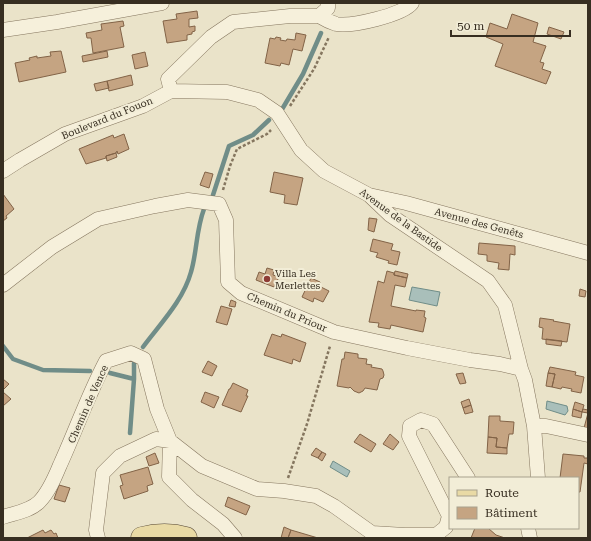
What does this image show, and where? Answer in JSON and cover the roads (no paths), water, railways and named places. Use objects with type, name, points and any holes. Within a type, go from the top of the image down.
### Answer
[{"type":"main road","points":[[142,538],[161,535],[186,538]]},
{"type":"street","points":[[3,30],[162,3]]},
{"type":"street","points":[[319,16],[328,8],[328,3]]},
{"type":"street","points":[[171,91],[168,79],[211,37],[233,22],[290,16],[319,16],[336,24],[357,24],[388,16],[410,7],[412,3]]},
{"type":"street","name":"Avenue de la Bastide","points":[[171,91],[227,92],[258,100],[277,113],[301,150],[324,171],[369,195],[390,215],[488,281],[505,305],[525,380],[534,426],[538,477]]},
{"type":"street","name":"Boulevard du Fouon","points":[[3,171],[65,134],[143,106],[171,91]]},
{"type":"street","name":"Avenue des Genêts","points":[[369,195],[406,203],[588,253]]},
{"type":"street","name":"Chemin du Priour","points":[[3,285],[52,247],[98,220],[155,206],[188,200],[219,204],[226,220],[228,282],[241,293],[334,332],[408,348],[521,369]]},
{"type":"street","name":"Chemin de Vence","points":[[3,516],[26,510],[39,502],[50,487],[75,434],[95,382],[106,361],[131,353],[144,359],[157,409],[170,441]]},
{"type":"street","points":[[98,538],[96,530],[103,473],[120,456],[156,439],[170,441],[202,466],[257,489],[316,496],[334,506],[372,533],[437,536],[446,527],[449,516],[409,436],[410,426],[421,420],[433,424],[467,477]]},
{"type":"street","points":[[534,426],[546,426],[588,435]]},
{"type":"street","points":[[170,441],[169,477],[192,500],[223,524],[235,538]]},
{"type":"water","points":[[412,287],[440,292],[437,306],[409,300]]},
{"type":"water","points":[[547,401],[567,406],[568,411],[565,415],[546,409]]},
{"type":"water","points":[[333,461],[350,471],[347,477],[330,467]]},
{"type":"waterway","points":[[281,111],[303,74],[321,33]]},
{"type":"waterway","points":[[213,195],[229,146],[253,135],[269,120]]},
{"type":"waterway","points":[[143,347],[183,293],[191,272],[199,225],[204,209]]},
{"type":"waterway","points":[[3,346],[13,359],[43,370],[90,371]]},
{"type":"waterway","points":[[130,433],[134,363]]},
{"type":"waterway","points":[[110,373],[134,379]]},
{"type":"place","name":"Villa Les Merlettes","points":[[267,279]]}]
